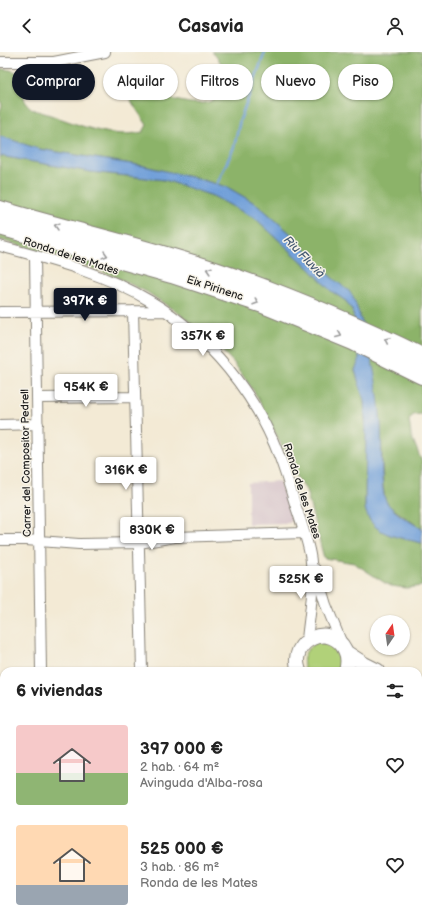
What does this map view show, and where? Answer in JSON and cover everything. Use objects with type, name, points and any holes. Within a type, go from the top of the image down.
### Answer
[{"type":"highway","name":"Eix Pirinenc","points":[[0,210],[211,270],[298,302],[362,328],[422,357]]},
{"type":"highway","name":"Eix Pirinenc","points":[[0,226],[187,279],[263,304],[353,341],[422,374]]},
{"type":"street","points":[[0,62],[54,62],[106,52]]},
{"type":"street","name":"Ronda de les Mates","points":[[0,246],[72,267],[116,283],[150,301],[205,343],[228,369],[248,396],[280,457],[304,534],[311,562],[312,604],[307,640]]},
{"type":"street","name":"Carrer del Compositor Pedrell","points":[[35,256],[41,667]]},
{"type":"street","points":[[133,311],[142,667]]},
{"type":"street","points":[[0,312],[164,311]]},
{"type":"street","points":[[37,398],[135,397]]},
{"type":"street","points":[[0,425],[38,424]]},
{"type":"street","points":[[0,540],[79,544],[139,543],[161,538],[175,537],[304,534]]},
{"type":"street","name":"Ronda de les Mates","points":[[311,562],[326,605],[344,649]]},
{"type":"street","points":[[298,667],[296,663],[297,656],[302,645],[307,640],[318,636],[331,637],[344,649],[372,667]]},
{"type":"street","points":[[344,649],[348,660],[347,667]]},
{"type":"shaded area","points":[[279,481],[292,518],[290,523],[248,524],[248,483]]},
{"type":"green space","points":[[212,52],[422,52],[422,414],[413,415],[409,420],[411,435],[422,462],[422,529],[389,506],[385,500],[383,486],[381,425],[375,380],[367,339],[351,294],[331,277],[291,234],[258,205],[227,187],[144,166],[39,149],[0,136],[0,112],[2,105],[0,100],[0,69],[12,71],[12,100],[25,100],[26,103],[34,110],[88,128],[129,134],[143,132],[147,125],[131,100],[176,100],[197,103],[209,102],[212,100],[253,100],[253,64],[222,64]]},
{"type":"green space","points":[[0,156],[91,172],[165,180],[213,196],[256,219],[309,268],[331,291],[346,301],[352,310],[359,340],[359,361],[355,370],[364,400],[366,434],[365,508],[368,517],[380,530],[395,537],[422,543],[422,586],[406,588],[391,586],[354,563],[324,558],[306,490],[292,469],[255,393],[234,363],[209,337],[181,315],[147,292],[109,274],[71,260],[0,240]]},
{"type":"green space","points":[[316,642],[333,644],[341,653],[340,667],[304,667],[303,661],[309,648]]},
{"type":"water","name":"Riu Fluvià","points":[[0,136],[39,149],[144,166],[227,187],[258,205],[291,234],[331,277],[349,291],[353,297],[364,328],[378,392],[384,496],[386,501],[393,509],[422,529],[422,543],[395,537],[380,530],[368,517],[365,508],[366,434],[364,400],[355,370],[359,361],[359,340],[352,310],[346,301],[331,291],[309,268],[256,219],[213,196],[165,180],[91,172],[0,156]]},
{"type":"waterway","points":[[216,186],[234,147],[240,120],[265,52]]}]
